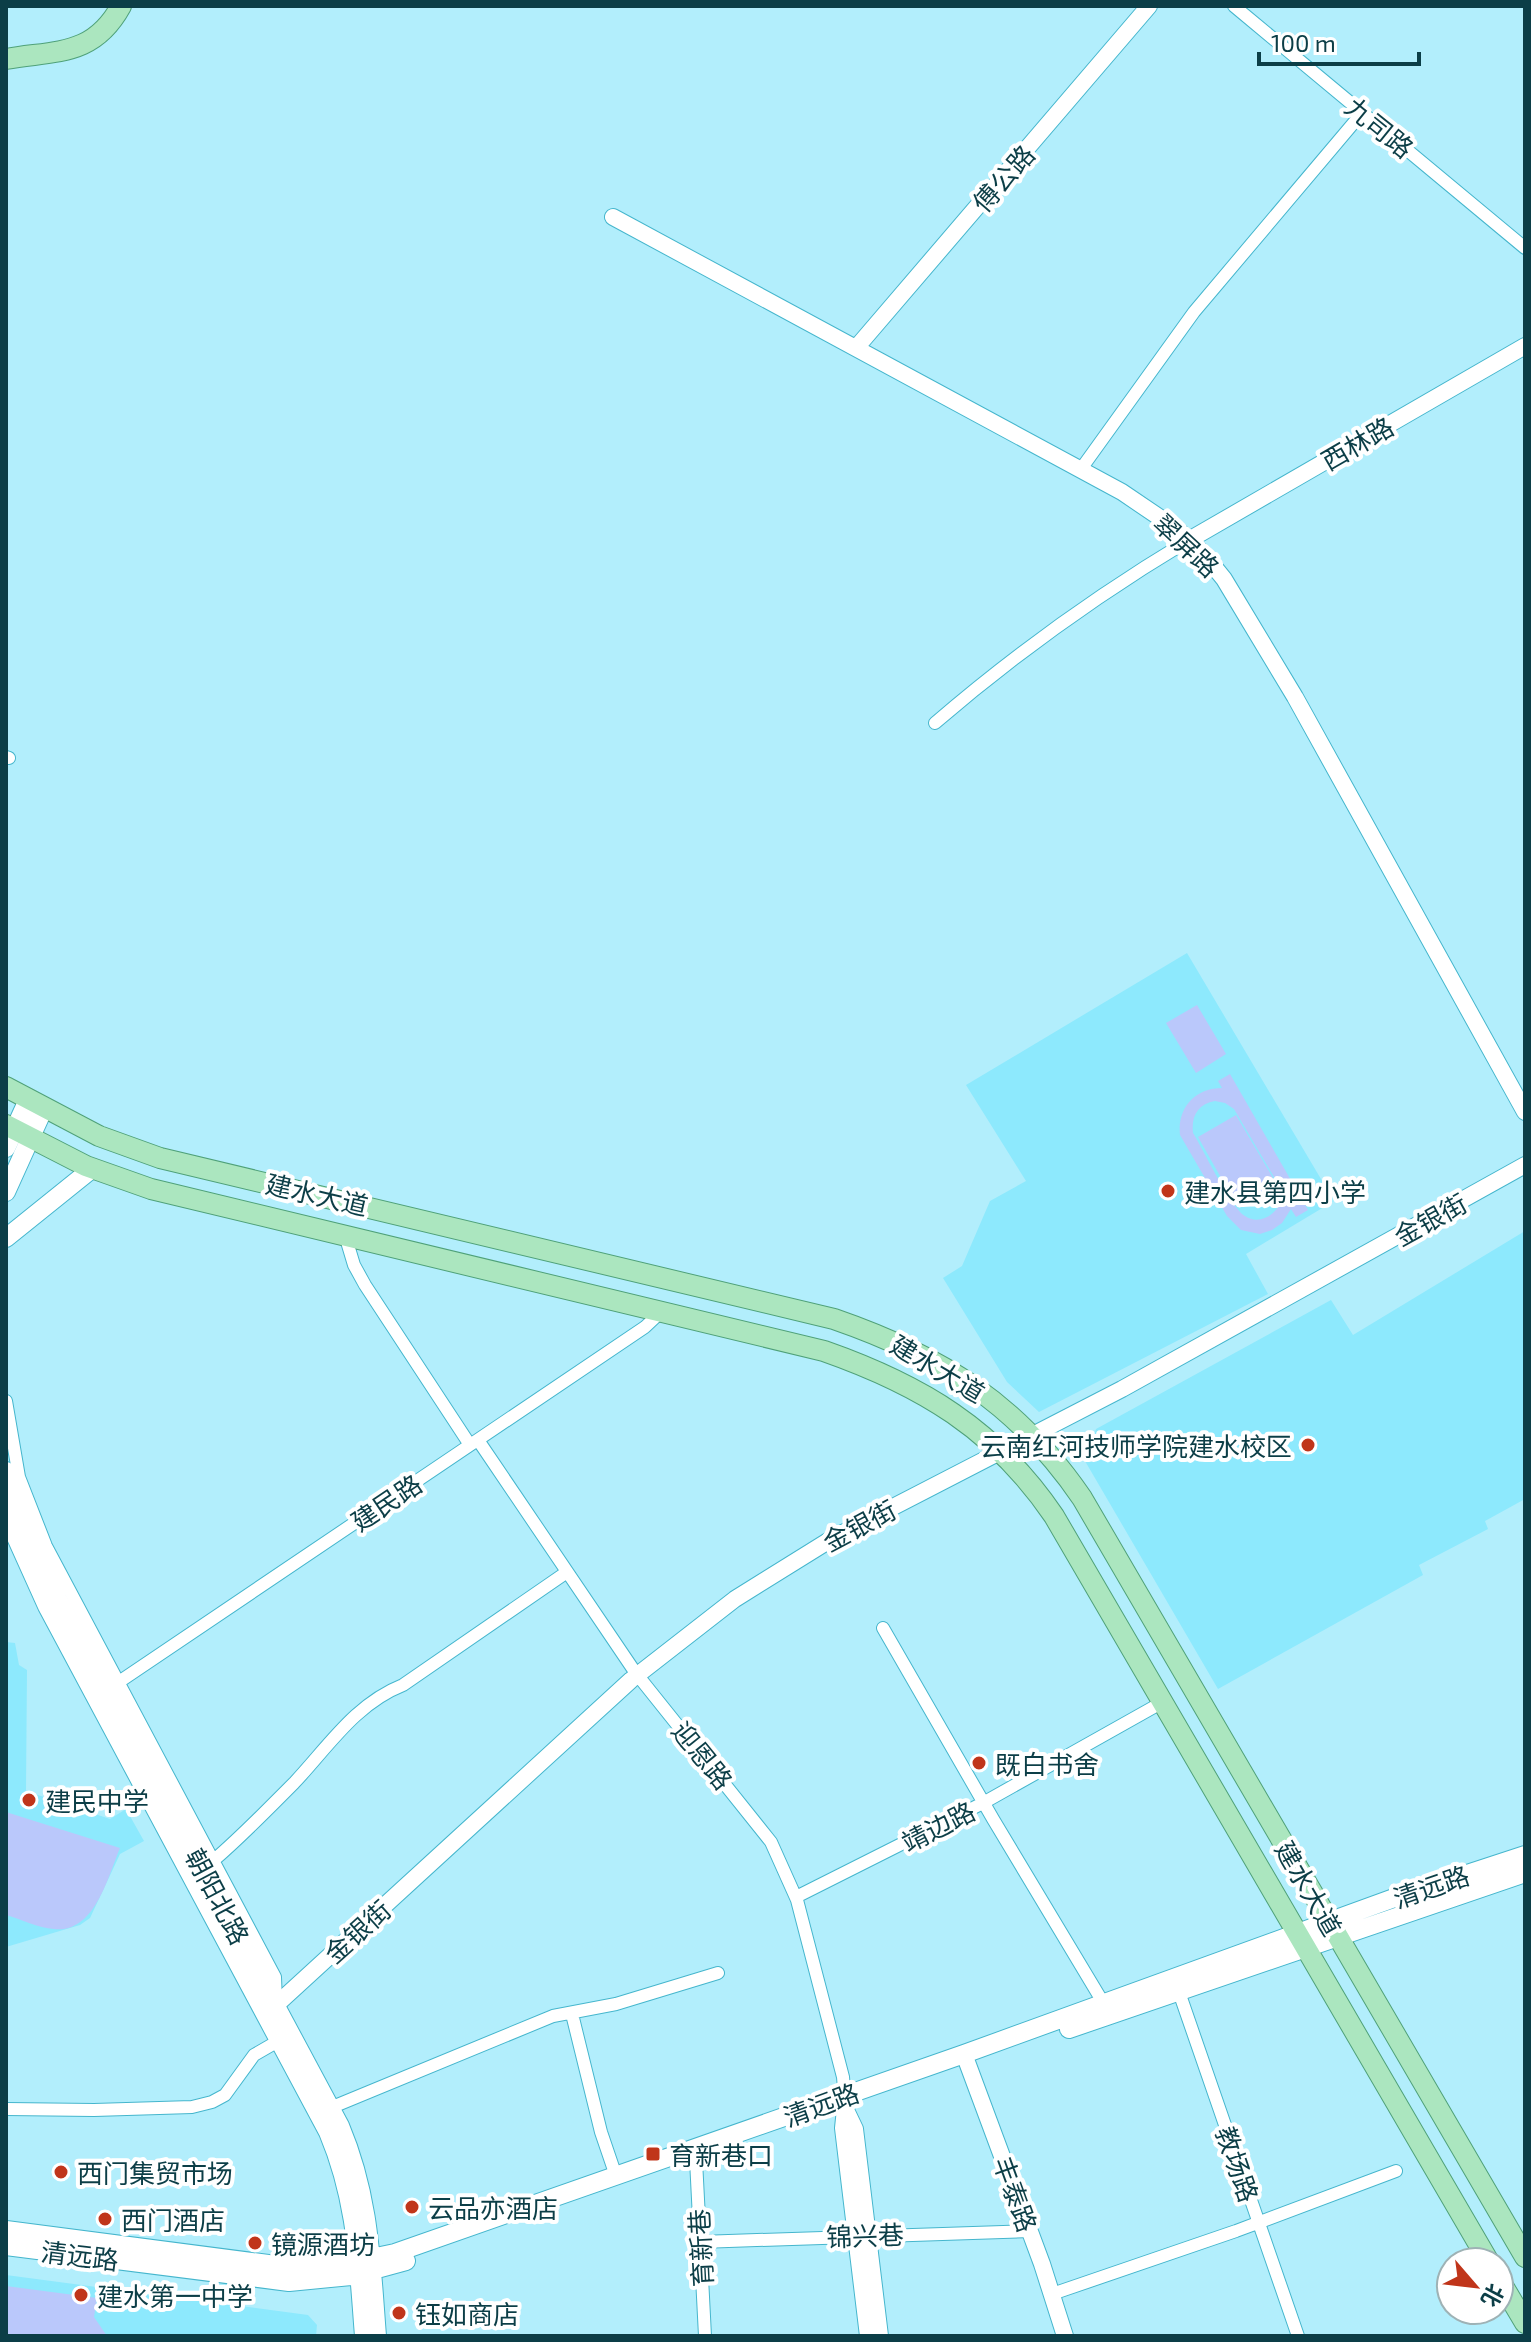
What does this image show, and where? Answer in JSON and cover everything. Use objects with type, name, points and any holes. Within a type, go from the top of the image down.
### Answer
[{"type":"main road","points":[[6,59],[56,53],[86,44],[109,25],[121,6]]},
{"type":"main road","name":"建水大道","points":[[6,1087],[99,1136],[160,1158],[834,1319],[885,1336],[936,1361],[995,1403],[1032,1435],[1082,1498],[1525,2257]]},
{"type":"main road","points":[[6,1192],[14,1135],[36,1104]]},
{"type":"main road","name":"建水大道","points":[[14,1135],[151,1189],[796,1343],[873,1368],[934,1400],[1000,1452],[1032,1486],[1054,1516],[1480,2246]]},
{"type":"main road","points":[[6,1238],[93,1168]]},
{"type":"main road","name":"朝阳北路","points":[[6,1471],[35,1553],[113,1686],[353,2157],[362,2189],[364,2336]]},
{"type":"main road","name":"朝阳北路","points":[[6,1515],[47,1606],[328,2132],[341,2161],[353,2207],[377,2336]]},
{"type":"main road","name":"清远路","points":[[6,2230],[291,2267],[364,2266],[616,2176],[845,2102],[966,2059],[1179,1992],[1525,1855]]},
{"type":"main road","name":"清远路","points":[[1333,1930],[1525,1873]]},
{"type":"main road","name":"清远路","points":[[966,2059],[1104,2004],[1301,1942]]},
{"type":"main road","name":"清远路","points":[[6,2246],[289,2282],[364,2266],[696,2160],[845,2102]]},
{"type":"street","name":"傅公路","points":[[856,348],[1149,6]]},
{"type":"street","name":"九司路","points":[[1234,6],[1525,248]]},
{"type":"street","points":[[1081,469],[1194,312],[1362,113]]},
{"type":"street","name":"翠屏路","points":[[613,217],[1142,503],[1189,540],[1224,579],[1295,697],[1525,1112]]},
{"type":"street","name":"西林路","points":[[1189,540],[1525,346]]},
{"type":"street","points":[[935,723],[1050,630],[1118,583],[1189,540]]},
{"type":"street","name":"金银街","points":[[276,2005],[637,1675],[705,1621],[776,1572],[833,1538],[1158,1369],[1525,1165]]},
{"type":"street","name":"迎恩路","points":[[345,1235],[354,1265],[365,1285],[637,1675],[759,1824],[776,1850],[796,1897],[843,2077],[843,2128],[880,2336]]},
{"type":"street","name":"建民路","points":[[113,1686],[645,1327],[662,1311]]},
{"type":"street","points":[[6,1401],[14,1456],[36,1523],[113,1686],[214,1860],[275,1977],[276,2005]]},
{"type":"street","points":[[214,1860],[294,1782],[359,1710],[379,1695],[416,1676],[567,1572]]},
{"type":"street","points":[[883,1628],[983,1803],[1104,2004]]},
{"type":"street","name":"靖边路","points":[[796,1897],[983,1803],[1161,1703]]},
{"type":"street","points":[[330,2108],[553,2016],[572,2014],[718,1973]]},
{"type":"street","name":"教场路","points":[[1179,1992],[1298,2336]]},
{"type":"street","points":[[572,2014],[601,2132],[616,2176]]},
{"type":"street","points":[[6,2109],[192,2107],[212,2102],[225,2095],[254,2055],[280,2040]]},
{"type":"street","name":"丰泰路","points":[[966,2059],[1065,2336]]},
{"type":"street","name":"育新巷","points":[[696,2160],[705,2336]]},
{"type":"street","points":[[1052,2294],[1396,2171]]},
{"type":"street","name":"锦兴巷","points":[[700,2242],[1030,2231]]},
{"type":"street","name":"迎恩路","points":[[862,2235],[868,2336]]},
{"type":"shaded area","name":"建水县第四小学","points":[[1187,953],[1334,1201],[1246,1254],[1268,1294],[1039,1412],[1007,1382],[943,1278],[962,1266],[990,1201],[1026,1181],[966,1085]]},
{"type":"shaded area","points":[[1197,1005],[1226,1054],[1196,1073],[1166,1023]]},
{"type":"shaded area","points":[[1230,1074],[1308,1210],[1296,1217],[1291,1209],[1282,1223],[1260,1234],[1241,1230],[1227,1216],[1180,1135],[1185,1108],[1196,1096],[1222,1088],[1218,1081]],"holes":[[[1215,1101],[1234,1109],[1278,1184],[1281,1196],[1278,1207],[1263,1219],[1254,1220],[1239,1211],[1193,1133],[1193,1121],[1200,1108]]]},
{"type":"shaded area","points":[[1236,1115],[1276,1183],[1237,1206],[1198,1137]]},
{"type":"shaded area","name":"云南红河技师学院建水校区","points":[[1525,1231],[1525,1499],[1485,1521],[1488,1529],[1419,1565],[1423,1575],[1218,1689],[1085,1461],[1096,1429],[1331,1300],[1353,1335]]},
{"type":"shaded area","name":"建民中学","points":[[6,1642],[15,1643],[19,1665],[27,1670],[26,1791],[110,1819],[126,1809],[144,1841],[120,1854],[90,1918],[80,1925],[6,1947]]},
{"type":"shaded area","points":[[6,1812],[120,1848],[98,1901],[80,1922],[68,1928],[54,1929],[6,1915]]},
{"type":"shaded area","name":"建水第一中学","points":[[6,2275],[308,2315],[317,2325],[316,2336],[6,2336]]},
{"type":"shaded area","points":[[6,2286],[97,2298],[94,2317],[107,2336],[6,2336]]},
{"type":"place","name":"建水县第四小学","points":[[1168,1191]]},
{"type":"place","name":"云南红河技师学院建水校区","points":[[1308,1445]]},
{"type":"place","name":"既白书舍","points":[[979,1763]]},
{"type":"place","name":"建民中学","points":[[29,1800]]},
{"type":"place","name":"育新巷口","points":[[653,2154]]},
{"type":"place","name":"西门集贸市场","points":[[61,2172]]},
{"type":"place","name":"云品亦酒店","points":[[412,2207]]},
{"type":"place","name":"西门酒店","points":[[105,2219]]},
{"type":"place","name":"镜源酒坊","points":[[255,2243]]},
{"type":"place","name":"建水第一中学","points":[[81,2295]]},
{"type":"place","name":"钰如商店","points":[[399,2313]]}]
